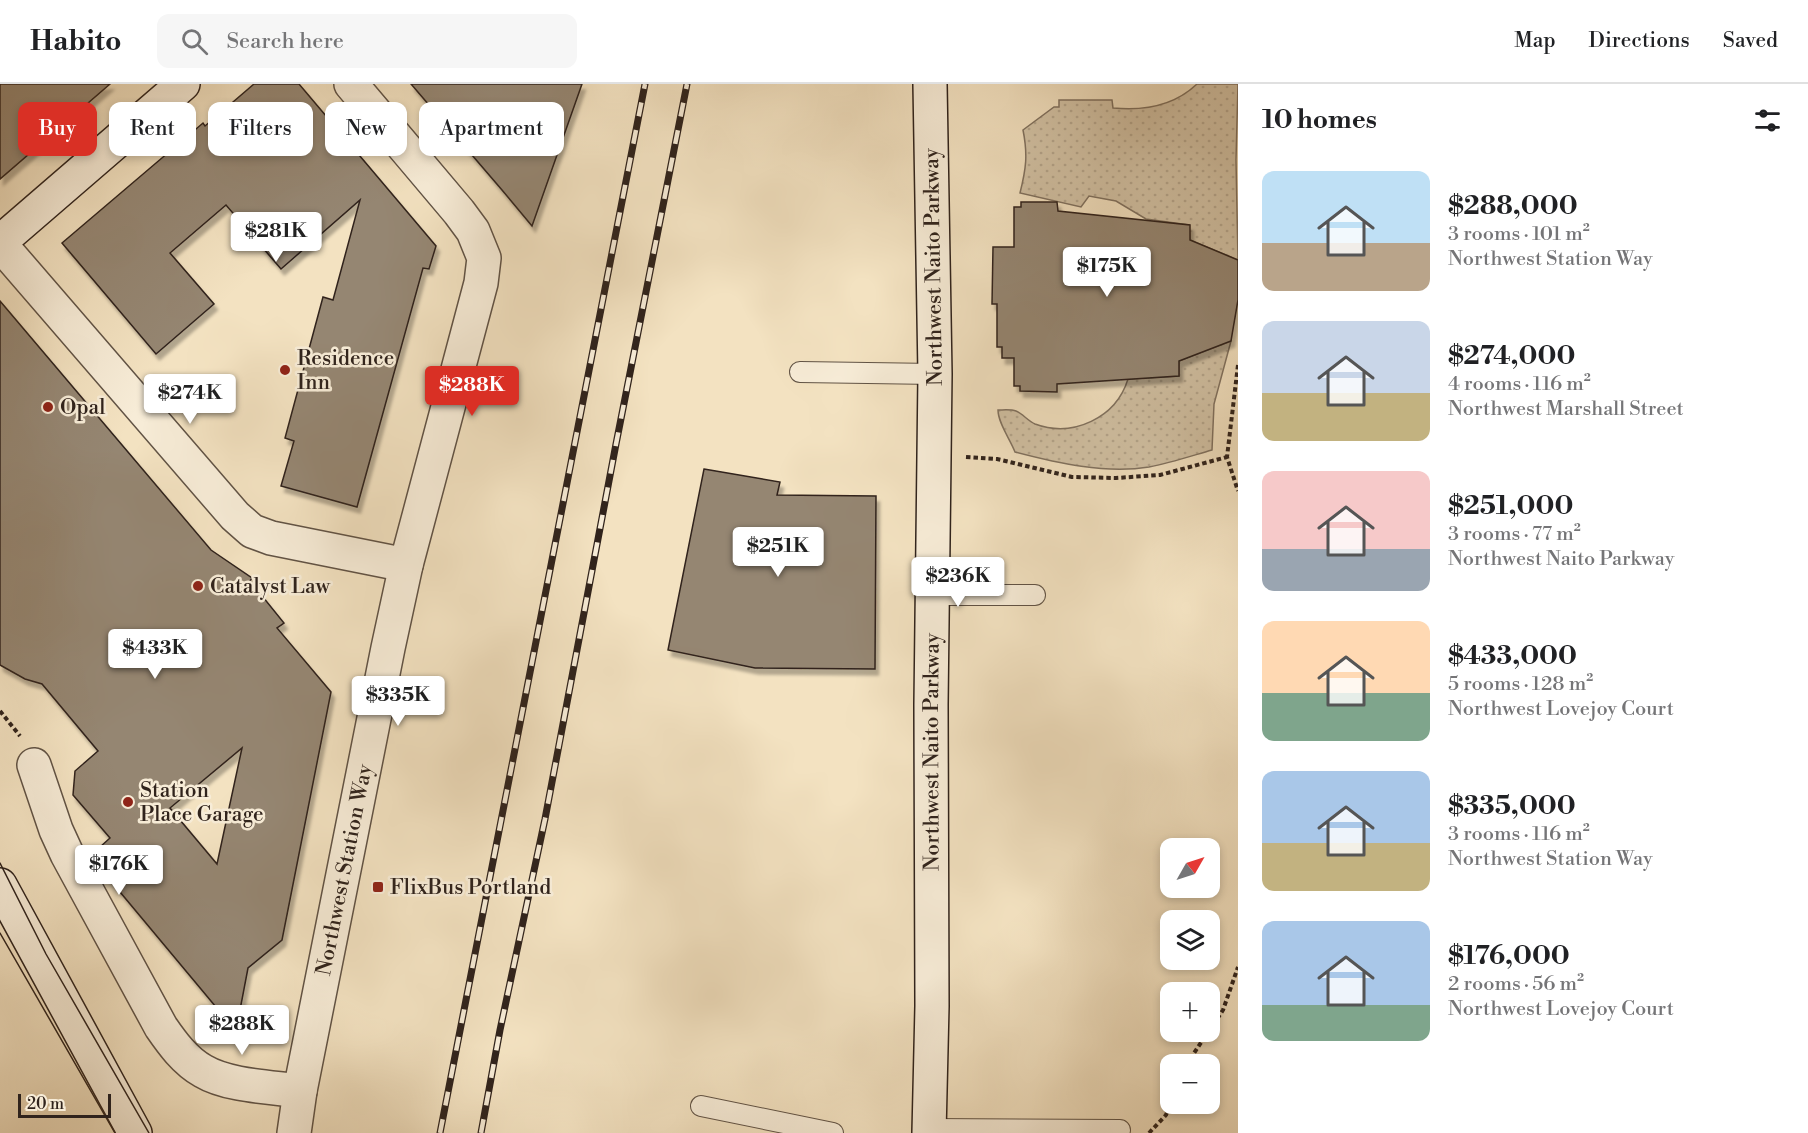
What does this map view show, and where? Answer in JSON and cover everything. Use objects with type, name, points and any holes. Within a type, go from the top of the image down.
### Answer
[{"type":"street","points":[[183,84],[0,243],[235,516],[252,531],[271,538],[406,566]]},
{"type":"street","name":"Northwest Station Way","points":[[294,1133],[300,1091],[383,671],[406,566],[481,283],[484,258],[473,231],[459,212],[351,84]]},
{"type":"street","name":"Northwest Naito Parkway","points":[[929,1131],[932,1006],[932,595],[935,374],[930,84]]},
{"type":"street","points":[[34,765],[56,830],[67,854],[161,1026],[172,1042],[203,1071],[221,1078],[300,1091]]},
{"type":"street","points":[[0,885],[135,1133]]},
{"type":"lane","points":[[800,372],[935,374]]},
{"type":"lane","points":[[932,595],[1035,595]]},
{"type":"lane","points":[[701,1107],[833,1133]]},
{"type":"lane","points":[[929,1131],[1120,1130]]},
{"type":"path","points":[[1238,365],[1227,457],[1238,491]]},
{"type":"path","points":[[934,455],[997,459],[1072,477],[1116,478],[1160,475],[1227,457]]},
{"type":"path","points":[[1220,1014],[1238,967]]},
{"type":"path","points":[[1149,1133],[1166,1114]]},
{"type":"shaded area","points":[[1197,84],[1238,84],[1236,160],[1238,260],[1190,240],[1189,225],[1146,219],[1116,201],[1089,196],[1081,207],[1020,193],[1026,162],[1023,130],[1054,107],[1059,107],[1059,100],[1112,100],[1113,108],[1147,108],[1179,97]]},
{"type":"shaded area","points":[[1231,341],[1214,404],[1212,450],[1149,467],[1115,469],[1081,466],[1015,452],[1000,420],[998,410],[1014,410],[1035,424],[1049,428],[1078,426],[1103,414],[1114,404],[1128,379],[1179,376],[1179,361]]},
{"type":"building","points":[[0,84],[110,84],[89,102],[18,102],[18,156],[27,156],[0,179]]},
{"type":"building","points":[[254,84],[299,84],[325,115],[325,156],[360,156],[436,246],[429,269],[423,268],[357,507],[281,486],[294,441],[285,438],[323,297],[333,300],[360,200],[281,269],[226,205],[170,253],[214,304],[156,354],[62,243],[164,156],[196,156],[196,129],[203,123],[205,126],[208,123],[208,156],[313,156],[313,102],[233,102]]},
{"type":"building","points":[[411,84],[582,84],[564,135],[564,102],[426,102]]},
{"type":"building","points":[[473,156],[557,156],[532,226]]},
{"type":"building","points":[[1021,202],[1057,202],[1058,211],[1190,225],[1190,240],[1238,260],[1238,300],[1231,341],[1179,361],[1179,376],[1057,384],[1057,392],[1020,391],[1020,386],[1014,386],[1014,358],[1002,358],[1002,347],[997,347],[997,304],[992,304],[993,247],[1014,247],[1014,207],[1021,207]]},
{"type":"building","points":[[0,301],[211,550],[252,578],[250,581],[284,623],[277,628],[331,692],[282,940],[248,968],[236,1031],[90,856],[110,838],[73,795],[75,771],[98,751],[42,684],[25,679],[0,665]],"holes":[[[242,748],[217,864],[170,808]]]},
{"type":"building","points":[[704,469],[780,482],[777,495],[876,496],[875,669],[755,668],[668,650]]},
{"type":"tram line","points":[[0,863],[46,954],[149,1133]]},
{"type":"tram line","points":[[0,933],[115,1133]]},
{"type":"railway","points":[[440,1133],[645,84]]},
{"type":"railway","points":[[481,1133],[500,1030],[545,819],[687,84]]},
{"type":"place","name":"Residence Inn","points":[[285,370]]},
{"type":"place","name":"Opal","points":[[48,407]]},
{"type":"place","name":"Catalyst Law","points":[[198,586]]},
{"type":"place","name":"Station Place Garage","points":[[128,802]]},
{"type":"place","name":"FlixBus Portland","points":[[378,887]]}]
